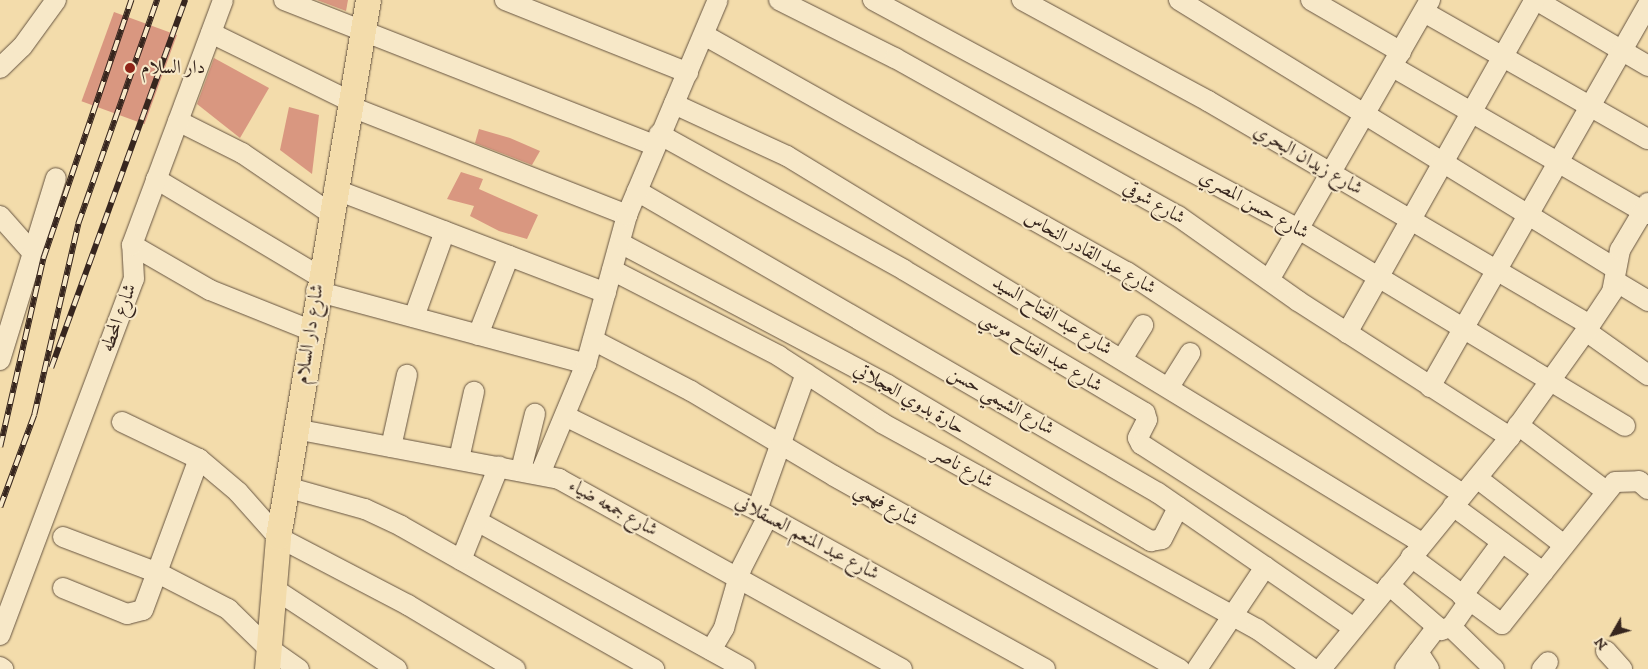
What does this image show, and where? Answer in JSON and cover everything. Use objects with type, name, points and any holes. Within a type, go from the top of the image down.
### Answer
[{"type":"main road","name":"شارع دار السلام","points":[[267,658],[278,537],[310,330],[368,0]]},
{"type":"street","points":[[0,68],[22,47],[56,0]]},
{"type":"street","name":"شارع المحطه","points":[[0,635],[134,279],[132,245],[223,0]]},
{"type":"street","points":[[284,0],[362,31],[657,140]]},
{"type":"street","points":[[505,0],[688,73]]},
{"type":"street","points":[[540,474],[586,364],[627,215],[657,140],[688,73],[718,0]]},
{"type":"street","name":"شارع شوقي","points":[[779,0],[895,58],[1178,216],[1268,280],[1430,387],[1514,431],[1606,490]]},
{"type":"street","name":"شارع حسن المصري","points":[[873,0],[1297,228],[1626,426]]},
{"type":"street","name":"شارع زيدان البحري","points":[[1022,0],[1330,173],[1496,270],[1588,328],[1648,375]]},
{"type":"street","points":[[1179,0],[1443,166],[1527,216],[1616,275],[1648,301]]},
{"type":"street","points":[[1311,0],[1472,113],[1646,209],[1620,250],[1616,275],[1588,328],[1514,431],[1321,669]]},
{"type":"street","points":[[1347,333],[1412,221],[1535,0],[1648,66]]},
{"type":"street","points":[[1430,387],[1648,5]]},
{"type":"street","points":[[1268,280],[1297,228],[1365,116],[1427,6],[1504,57],[1648,140]]},
{"type":"street","points":[[211,33],[349,104],[627,215]]},
{"type":"street","name":"شارع عبد القادر النحاس","points":[[704,35],[1127,272],[1458,500],[1502,542],[1543,572]]},
{"type":"street","name":"شارع عبد الفتاح السيد","points":[[674,104],[787,156],[1170,388],[1417,550],[1466,598],[1502,624],[1543,572]]},
{"type":"street","points":[[178,121],[332,201],[445,231],[606,293]]},
{"type":"street","name":"شارع عبد الفتاح موسي","points":[[657,140],[904,270],[1145,413],[1147,420],[1138,438],[1141,444],[1384,591]]},
{"type":"street","points":[[0,360],[56,178]]},
{"type":"street","points":[[156,179],[318,284],[414,317],[586,364]]},
{"type":"street","name":"شارع الشيمي حسن","points":[[637,190],[1178,506],[1354,628]]},
{"type":"street","points":[[0,216],[32,252]]},
{"type":"street","points":[[414,317],[445,231]]},
{"type":"street","name":"حارة بدوي العجلاتي","points":[[620,243],[888,385],[1151,541],[1162,538],[1178,506]]},
{"type":"street","points":[[132,245],[210,290],[310,330]]},
{"type":"street","points":[[478,335],[509,256]]},
{"type":"street","name":"شارع ناصر","points":[[612,270],[806,373],[882,423],[1234,616],[1313,669]]},
{"type":"street","points":[[1122,359],[1143,325]]},
{"type":"street","name":"شارع فهمي","points":[[593,340],[691,390],[781,445],[1194,669]]},
{"type":"street","points":[[1170,388],[1190,353]]},
{"type":"street","points":[[711,650],[727,621],[738,577],[763,513],[781,445],[806,373]]},
{"type":"street","points":[[391,447],[408,375]]},
{"type":"street","points":[[459,459],[474,392]]},
{"type":"street","points":[[520,470],[535,414]]},
{"type":"street","name":"شارع عبد المنعم العسقلاني","points":[[565,416],[763,513],[1045,669]]},
{"type":"street","points":[[122,422],[199,459],[238,492],[278,537],[408,604],[515,669]]},
{"type":"street","name":"شارع جمعه ضياء","points":[[295,429],[540,474],[574,486],[902,669]]},
{"type":"street","points":[[63,588],[136,614],[147,602],[199,459]]},
{"type":"street","points":[[461,560],[499,466]]},
{"type":"street","points":[[1476,478],[1564,544]]},
{"type":"street","points":[[1543,572],[1606,490],[1626,478],[1648,488]]},
{"type":"street","points":[[286,487],[365,509],[461,560],[654,669]]},
{"type":"street","points":[[477,521],[711,650],[736,667]]},
{"type":"street","points":[[63,537],[158,573],[228,609],[267,658],[299,669]]},
{"type":"street","points":[[1405,669],[1418,652],[1444,627],[1466,598],[1502,542]]},
{"type":"street","points":[[1194,669],[1234,616],[1265,567]]},
{"type":"street","points":[[273,588],[398,669]]},
{"type":"street","points":[[1384,591],[1444,627],[1494,669]]},
{"type":"street","points":[[1606,651],[1622,669]]},
{"type":"street","points":[[1418,652],[1429,669]]},
{"type":"building","points":[[317,0],[348,0],[346,11]]},
{"type":"building","name":"دار السلام","points":[[114,12],[177,35],[144,124],[82,101]]},
{"type":"building","points":[[214,58],[269,88],[240,138],[197,104]]},
{"type":"building","points":[[289,107],[319,115],[312,174],[280,150]]},
{"type":"building","points":[[479,129],[510,138],[540,151],[532,165],[475,143]]},
{"type":"building","points":[[461,172],[483,179],[479,189],[538,215],[527,239],[499,231],[470,216],[474,206],[447,199]]},
{"type":"railway","points":[[0,447],[43,259],[131,0]]},
{"type":"railway","points":[[0,507],[34,415],[78,224],[157,0]]},
{"type":"railway","points":[[51,368],[185,0]]},
{"type":"place","name":"دار السلام","points":[[130,68]]}]
